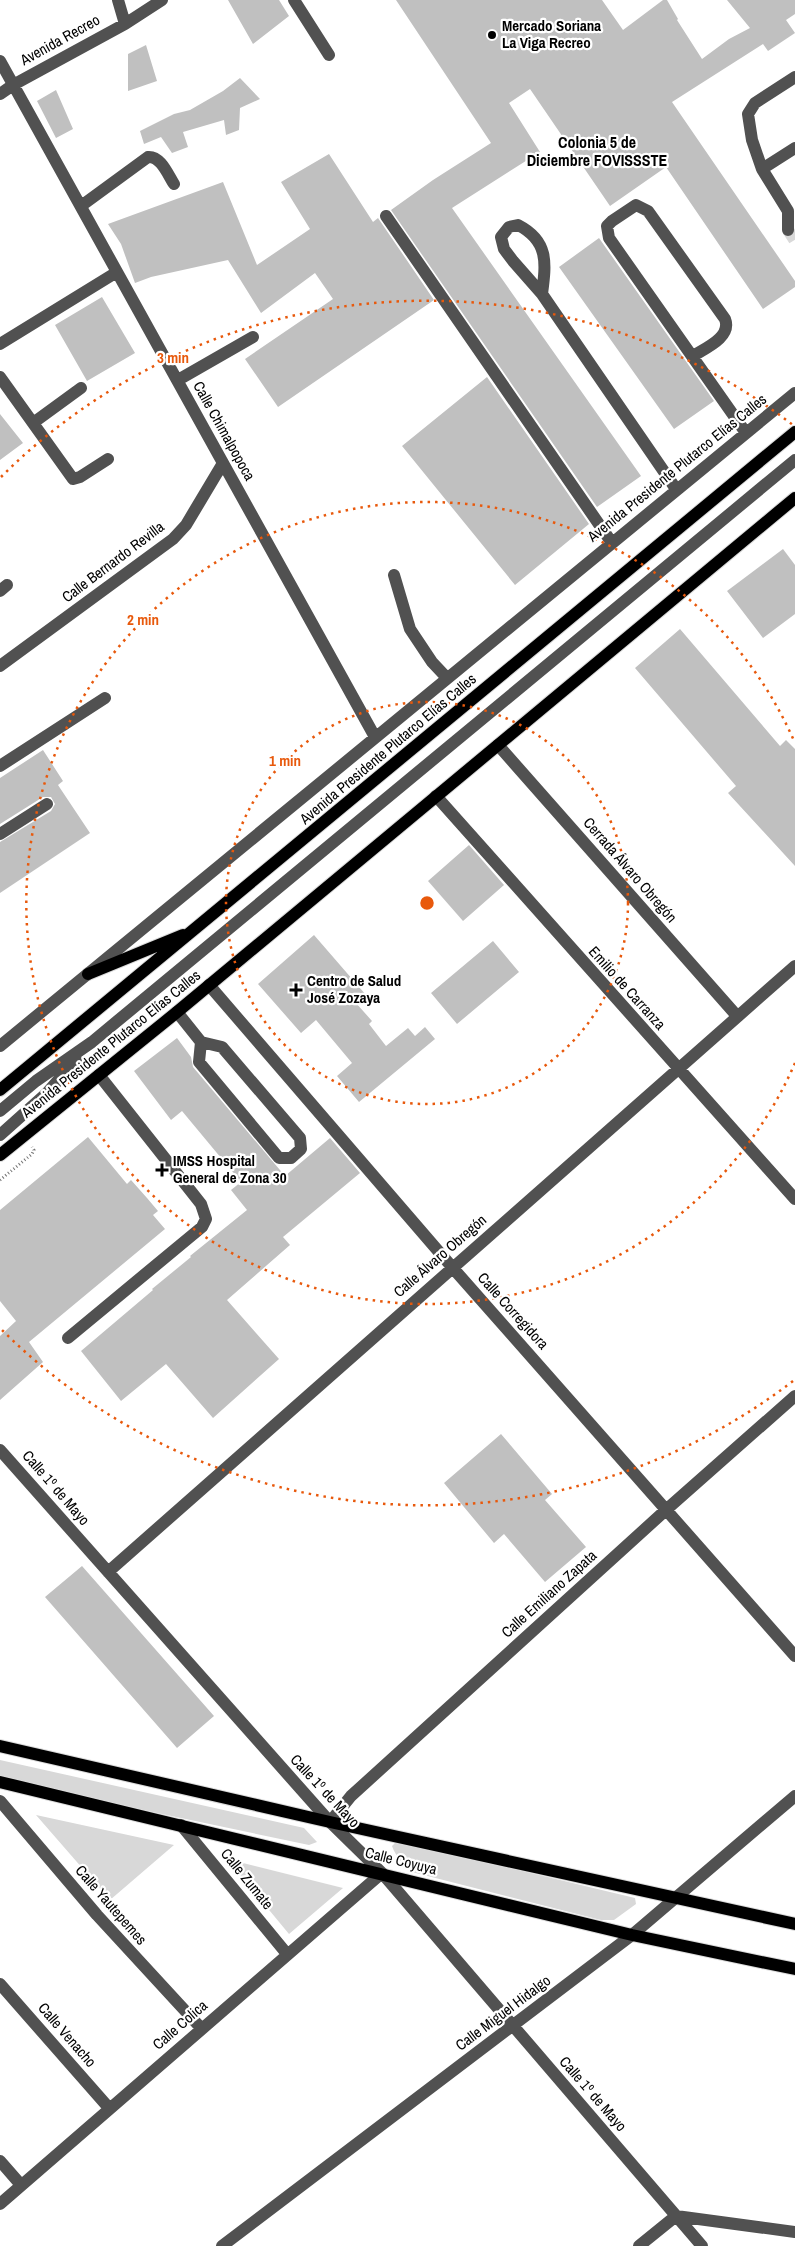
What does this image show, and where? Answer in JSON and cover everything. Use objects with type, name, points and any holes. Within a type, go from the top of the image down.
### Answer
[{"type":"main road","name":"Avenida Presidente Plutarco Elías Calles","points":[[0,1090],[795,432]]},
{"type":"main road","name":"Avenida Presidente Plutarco Elías Calles","points":[[0,1155],[177,1012],[795,498]]},
{"type":"main road","points":[[88,974],[196,929]]},
{"type":"main road","name":"Calle Coyuya","points":[[0,1746],[330,1822],[795,1924]]},
{"type":"main road","name":"Calle Coyuya","points":[[6,1784],[382,1873],[632,1935],[795,1969]]},
{"type":"street","points":[[118,0],[125,24]]},
{"type":"street","name":"Avenida Recreo","points":[[0,94],[13,85],[125,24],[162,0]]},
{"type":"street","points":[[294,0],[329,55]]},
{"type":"street","name":"Calle Chimalpopoca","points":[[0,62],[375,737]]},
{"type":"street","points":[[788,230],[788,210],[762,169],[752,140],[748,114],[755,103],[795,77]]},
{"type":"street","points":[[762,169],[795,148]]},
{"type":"street","points":[[81,206],[148,157],[154,156],[159,160],[174,184]]},
{"type":"street","points":[[693,356],[722,336],[726,331],[725,319],[648,211],[636,206],[630,208],[608,226],[609,238],[746,433]]},
{"type":"street","points":[[386,216],[612,543]]},
{"type":"street","points":[[542,294],[546,264],[544,252],[528,230],[518,224],[509,227],[501,237],[504,249],[542,294],[676,489]]},
{"type":"street","points":[[0,344],[117,272]]},
{"type":"street","points":[[178,380],[252,337]]},
{"type":"street","points":[[0,376],[73,479],[80,477],[108,459]]},
{"type":"street","points":[[33,423],[80,388]]},
{"type":"street","name":"Avenida Presidente Plutarco Elías Calles","points":[[0,1046],[795,392]]},
{"type":"street","points":[[0,1111],[36,1081],[92,1042],[795,460]]},
{"type":"street","name":"Calle Bernardo Revilla","points":[[0,666],[173,539],[186,525],[223,464]]},
{"type":"street","points":[[394,575],[410,629],[432,662],[447,678]]},
{"type":"street","points":[[0,766],[105,698]]},
{"type":"street","name":"Cerrada Álvaro Obregón","points":[[498,745],[738,1016]]},
{"type":"street","name":"Emilio de Carranza","points":[[436,796],[795,1200]]},
{"type":"street","points":[[0,834],[47,804]]},
{"type":"street","name":"Calle Álvaro Obregón","points":[[108,1572],[795,966]]},
{"type":"street","name":"Calle Corregidora","points":[[209,985],[452,1268],[795,1656]]},
{"type":"street","points":[[177,1012],[201,1042],[222,1047],[300,1138],[301,1149],[291,1158],[279,1158],[199,1062],[201,1042]]},
{"type":"street","points":[[0,1135],[47,1093],[92,1042]]},
{"type":"street","points":[[68,1338],[202,1227],[206,1218],[201,1204],[98,1075]]},
{"type":"street","name":"Calle Emiliano Zapata","points":[[330,1822],[351,1796],[667,1509],[795,1396]]},
{"type":"street","name":"Calle 1º de Mayo","points":[[0,1450],[330,1822],[382,1873],[702,2246]]},
{"type":"street","points":[[0,1795],[6,1784]]},
{"type":"street","name":"Calle Miguel Hidalgo","points":[[222,2246],[632,1935],[795,1796]]},
{"type":"street","name":"Calle Yautepemes","points":[[0,1801],[97,1915],[201,2028]]},
{"type":"street","name":"Calle Zumate","points":[[181,1825],[288,1954]]},
{"type":"street","name":"Calle Colica","points":[[0,2204],[382,1873]]},
{"type":"street","name":"Calle Venacho","points":[[0,1984],[109,2108]]},
{"type":"street","points":[[0,2161],[21,2185]]},
{"type":"street","points":[[639,2246],[676,2216],[795,2232]]},
{"type":"shaded area","points":[[0,1760],[304,1828],[317,1842],[309,1845],[0,1780]]},
{"type":"shaded area","points":[[36,1815],[174,1845],[110,1900]]},
{"type":"shaded area","points":[[397,1841],[635,1898],[636,1904],[614,1920],[601,1920],[412,1872],[400,1860],[392,1846]]},
{"type":"shaded area","points":[[227,1859],[343,1888],[289,1934]]},
{"type":"building","points":[[228,0],[279,0],[289,16],[253,44]]},
{"type":"building","points":[[396,0],[602,0],[623,30],[663,0],[667,0],[677,20],[702,59],[729,39],[750,28],[727,0],[795,0],[795,14],[786,20],[795,33],[768,51],[763,44],[672,102],[795,281],[795,287],[763,309],[666,167],[610,206],[530,89],[509,103],[540,152],[452,208],[641,476],[597,507],[391,210],[433,180],[491,143]]},
{"type":"building","points":[[146,45],[157,81],[128,91],[128,54]]},
{"type":"building","points":[[240,78],[260,99],[240,108],[239,130],[226,135],[224,120],[183,132],[188,147],[172,153],[161,137],[144,144],[140,131],[174,114],[190,110],[223,91]]},
{"type":"building","points":[[56,90],[73,129],[56,138],[37,101]]},
{"type":"building","points":[[329,154],[373,222],[378,218],[434,300],[278,407],[245,359],[333,299],[315,273],[261,313],[228,260],[151,277],[135,283],[121,244],[108,224],[223,182],[257,265],[310,229],[281,182]]},
{"type":"building","points":[[599,238],[714,401],[674,429],[559,267]]},
{"type":"building","points":[[102,297],[135,353],[87,381],[55,325]]},
{"type":"building","points":[[487,377],[589,524],[515,585],[402,446]]},
{"type":"building","points":[[0,414],[23,443],[0,460]]},
{"type":"building","points":[[783,549],[795,565],[795,614],[763,638],[727,591]]},
{"type":"building","points":[[680,629],[780,746],[786,740],[795,749],[795,866],[728,793],[736,786],[635,668]]},
{"type":"building","points":[[43,750],[63,781],[58,785],[90,833],[0,893],[0,842],[51,811],[55,804],[51,797],[43,797],[0,824],[0,778]]},
{"type":"building","points":[[469,845],[504,885],[463,921],[428,881]]},
{"type":"building","points":[[314,935],[366,995],[356,1003],[372,1021],[369,1024],[386,1046],[408,1028],[415,1036],[425,1027],[435,1039],[359,1102],[337,1076],[352,1063],[316,1020],[301,1033],[258,984]]},
{"type":"building","points":[[493,941],[519,972],[457,1024],[431,993]]},
{"type":"building","points":[[177,1038],[191,1057],[193,1067],[285,1176],[330,1138],[360,1173],[283,1237],[290,1245],[227,1300],[279,1359],[213,1418],[166,1364],[121,1401],[81,1351],[190,1256],[247,1210],[231,1190],[241,1182],[182,1111],[171,1120],[134,1071]]},
{"type":"building","points":[[88,1137],[127,1184],[131,1180],[158,1211],[153,1215],[165,1229],[29,1342],[43,1362],[0,1400],[0,1336],[16,1321],[0,1301],[0,1210]]},
{"type":"building","points":[[501,1434],[552,1494],[545,1500],[586,1547],[545,1582],[504,1534],[494,1543],[444,1483]]},
{"type":"building","points":[[82,1566],[214,1716],[177,1748],[45,1597]]},
{"type":"tunnel","points":[[788,230],[795,241]]},
{"type":"place","name":"Mercado Soriana La Viga Recreo","points":[[492,35]]},
{"type":"place","name":"Centro de Salud José Zozaya","points":[[296,990]]},
{"type":"place","name":"IMSS Hospital General de Zona 30","points":[[162,1170]]},
{"type":"district","name":"Colonia 5 de Diciembre FOVISSSTE","points":[[597,151]]}]
